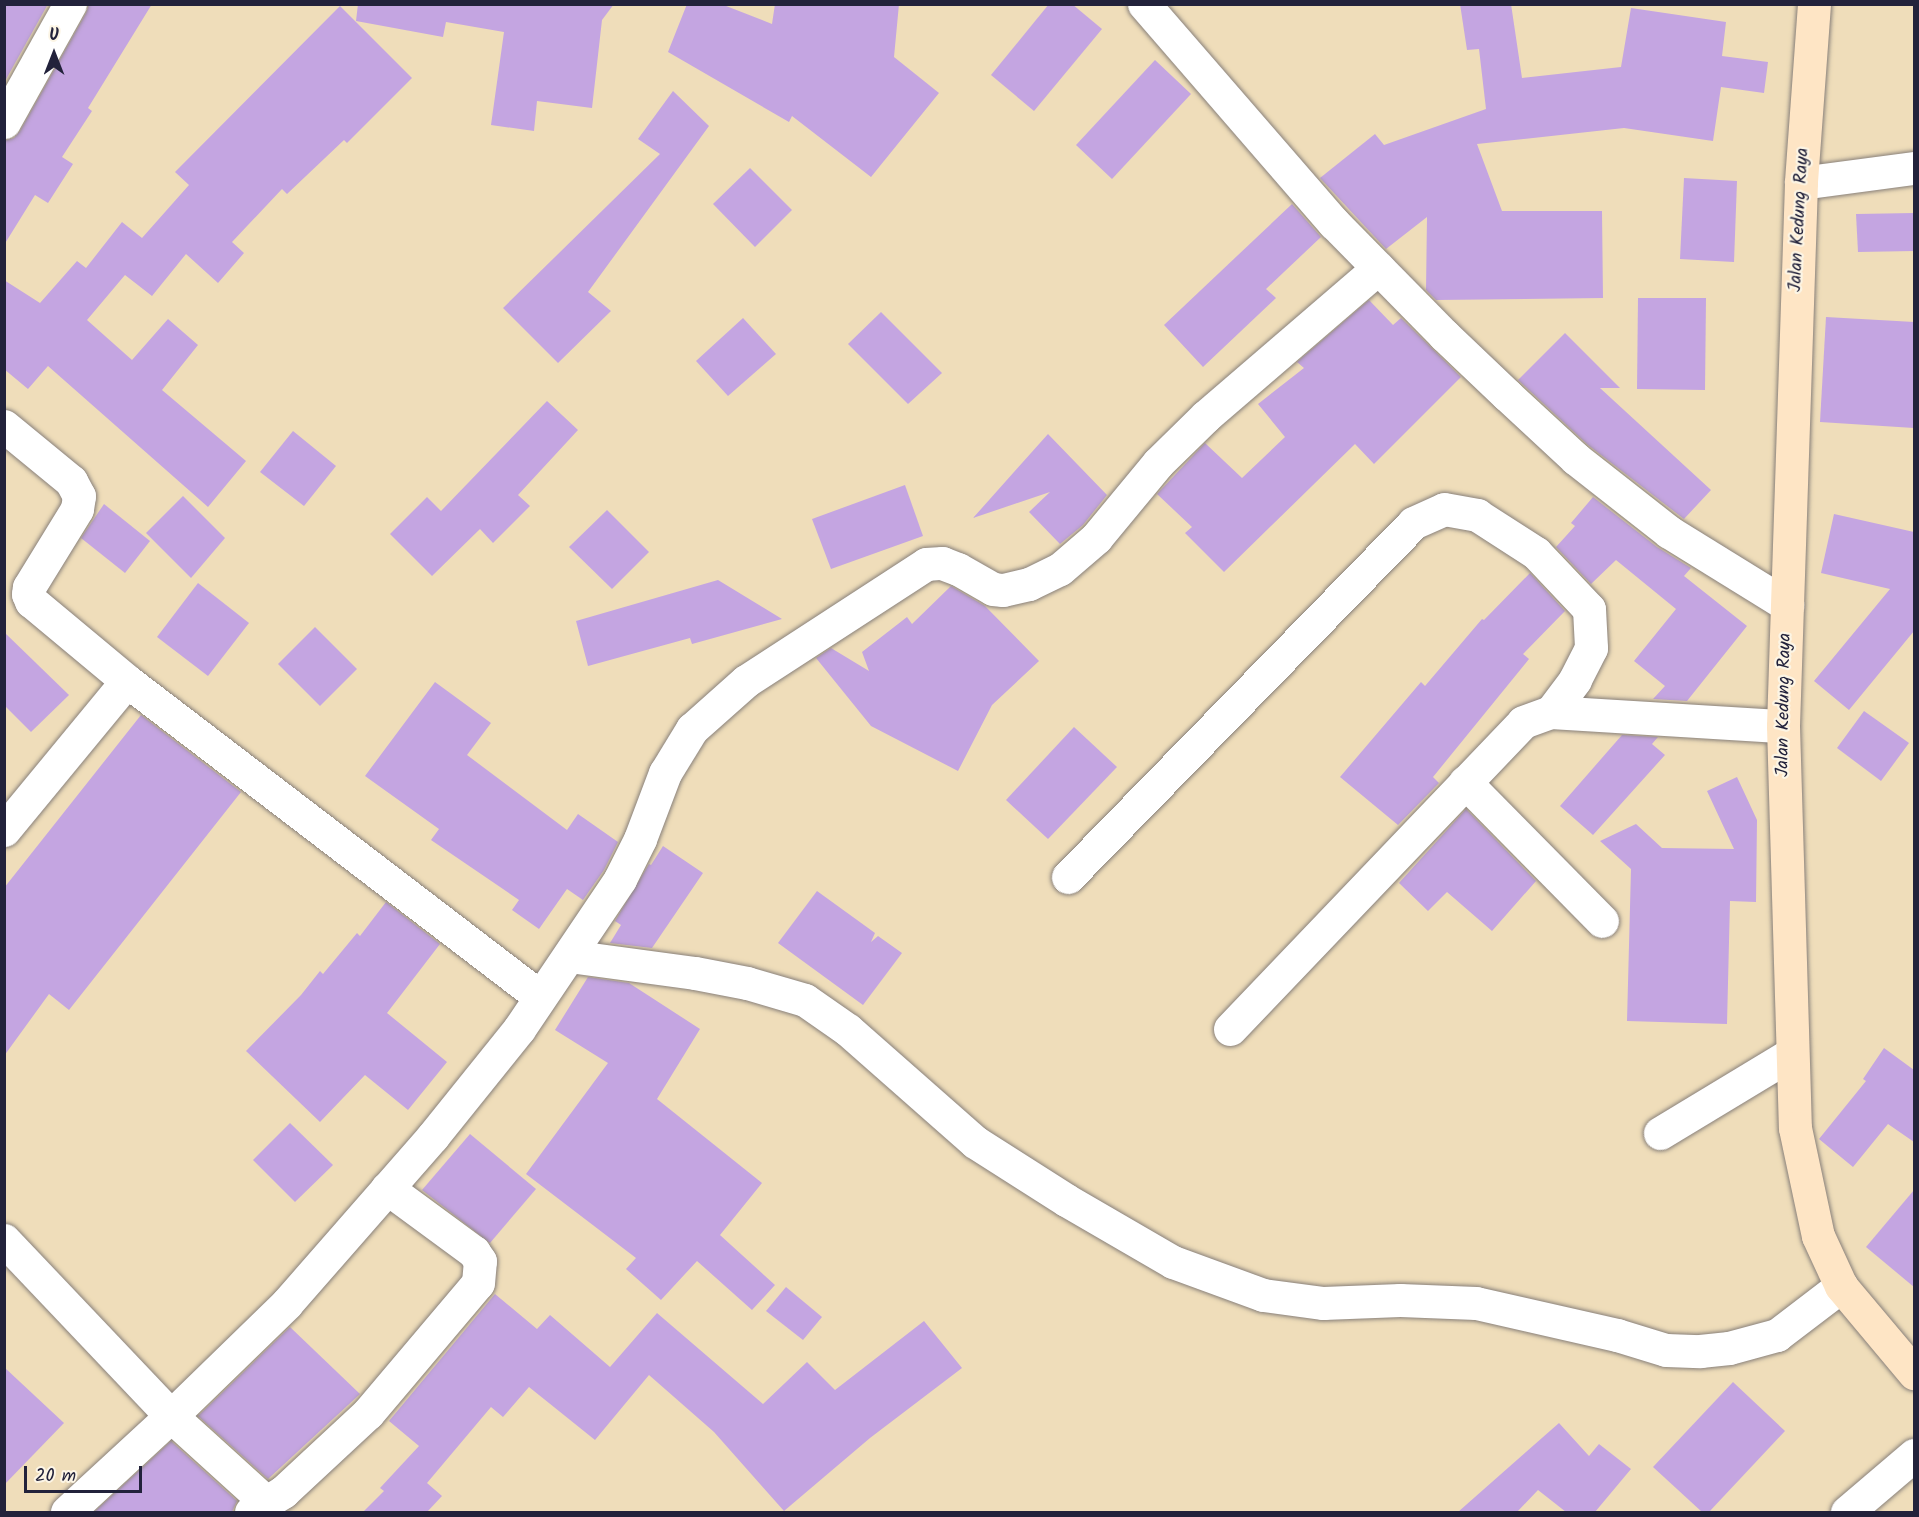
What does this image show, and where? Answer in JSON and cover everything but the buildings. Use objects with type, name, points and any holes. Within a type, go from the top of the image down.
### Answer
[{"type":"street","points":[[4,122],[70,4]]},
{"type":"street","points":[[1144,4],[1327,214],[1378,268],[1444,335],[1576,459],[1670,532],[1787,605]]},
{"type":"street","name":"Jalan Kedung Raya","points":[[1814,4],[1800,183],[1783,726],[1795,1128],[1818,1236],[1841,1287],[1914,1373]]},
{"type":"street","points":[[1800,183],[1914,168]]},
{"type":"street","points":[[67,1512],[171,1416],[287,1303],[387,1188],[519,1029],[539,996],[569,956],[620,879],[676,752],[692,729],[746,681],[926,564],[942,563],[958,569],[993,589],[1003,590],[1029,584],[1060,569],[1096,538],[1158,463],[1206,416],[1378,268]]},
{"type":"street","points":[[4,426],[71,481],[79,496],[77,509],[29,587],[28,594],[31,601],[127,681],[539,996]]},
{"type":"street","points":[[1068,877],[1413,523],[1444,509],[1477,515],[1536,553],[1589,609],[1591,648],[1575,680],[1551,712]]},
{"type":"street","points":[[4,830],[127,681]]},
{"type":"street","points":[[1230,1029],[1523,722],[1551,712],[1783,726]]},
{"type":"street","points":[[1465,782],[1602,921]]},
{"type":"street","points":[[569,956],[695,973],[747,983],[805,1000],[848,1030],[975,1142],[1066,1200],[1173,1262],[1263,1295],[1323,1303],[1400,1300],[1476,1303],[1607,1332],[1666,1350],[1700,1351],[1729,1348],[1777,1335],[1841,1287]]},
{"type":"street","points":[[1660,1132],[1791,1054]]},
{"type":"street","points":[[4,1240],[259,1507],[283,1492],[368,1413],[478,1282],[480,1261],[474,1252],[387,1188]]},
{"type":"street","points":[[1847,1512],[1914,1455]]}]
